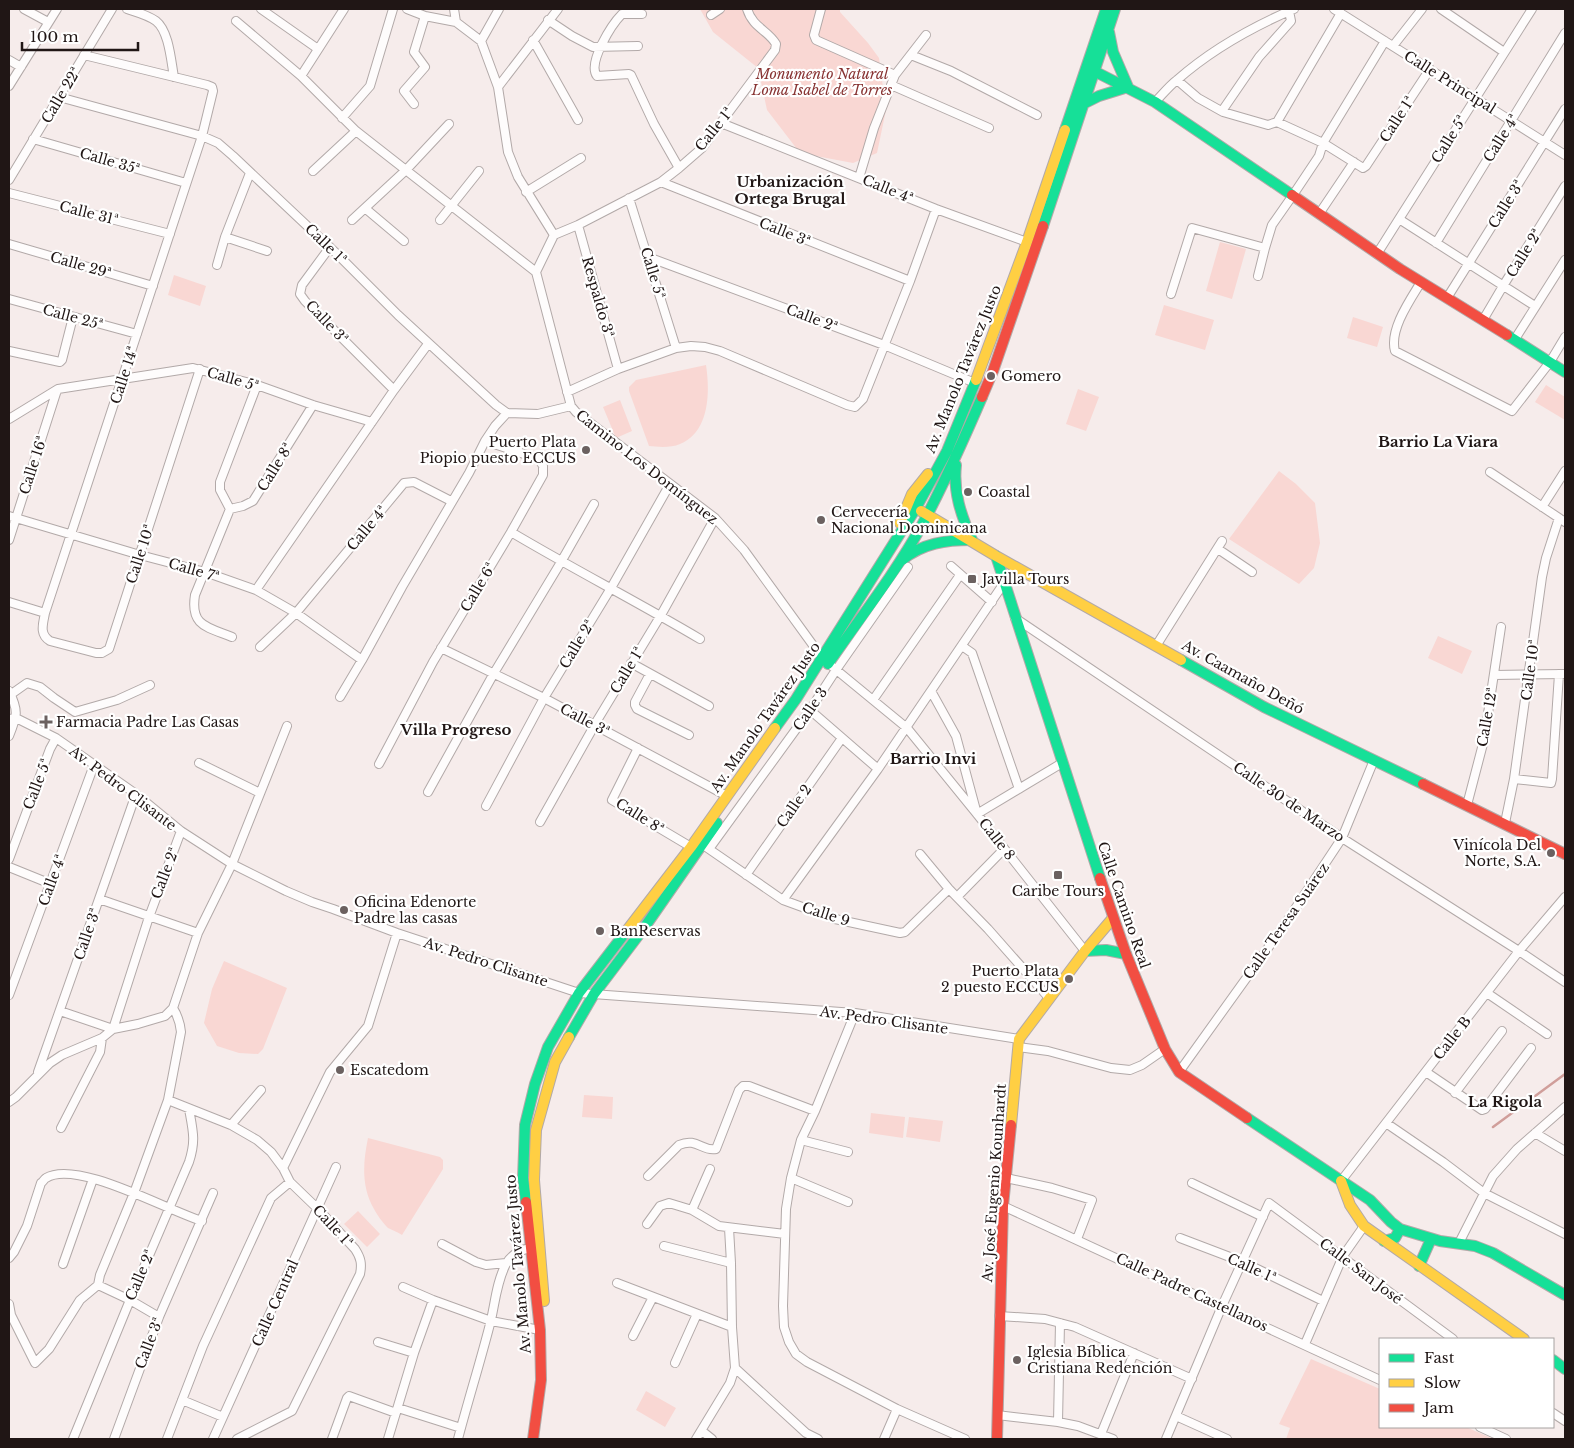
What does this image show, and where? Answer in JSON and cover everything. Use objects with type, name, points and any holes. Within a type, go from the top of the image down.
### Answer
[{"type":"main road","name":"Av. Manolo Tavárez Justo","points":[[539,1439],[549,1380],[547,1332],[534,1180],[536,1130],[555,1062],[594,994],[644,928],[697,851],[706,847],[893,570],[928,514],[958,453],[993,371],[1045,222],[1083,104],[1106,9]]},
{"type":"main road","name":"Av. Manolo Tavárez Justo","points":[[533,1439],[541,1380],[540,1330],[523,1178],[525,1125],[535,1084],[548,1047],[579,993],[691,847],[796,699],[829,664],[894,544],[916,508],[947,451],[975,383],[1115,9]]},
{"type":"main road","points":[[1108,30],[1112,52],[1128,87]]},
{"type":"main road","points":[[1091,69],[1155,102],[1377,254],[1565,372]]},
{"type":"main road","points":[[1083,104],[1098,96],[1128,87]]},
{"type":"main road","points":[[893,570],[913,551],[930,543],[947,540],[972,540],[959,509],[954,490],[958,453]]},
{"type":"main road","points":[[894,544],[901,519],[912,494],[940,462]]},
{"type":"main road","name":"Av. Caamaño Deñó","points":[[916,508],[996,556],[1264,706],[1565,854]]},
{"type":"main road","name":"Calle Camino Real","points":[[996,556],[1113,918],[1165,1049],[1180,1072],[1370,1200],[1400,1229]]},
{"type":"main road","points":[[1018,1043],[1049,998],[1113,918]]},
{"type":"main road","points":[[1085,952],[1106,950],[1126,954]]},
{"type":"main road","name":"Av. José Eugenio Kounhardt","points":[[997,1439],[1003,1206],[1018,1043]]},
{"type":"main road","points":[[1341,1181],[1359,1221],[1364,1226],[1523,1338]]},
{"type":"main road","points":[[1384,1241],[1395,1238],[1400,1229],[1431,1239],[1476,1246],[1493,1253],[1565,1295]]},
{"type":"main road","points":[[1419,1266],[1431,1239]]},
{"type":"main road","points":[[1554,1361],[1565,1369]]},
{"type":"street","points":[[24,9],[48,22]]},
{"type":"street","points":[[9,86],[56,9]]},
{"type":"street","name":"Calle 22ª","points":[[9,180],[12,167],[33,140],[112,9]]},
{"type":"street","points":[[84,55],[174,77],[162,26],[154,19],[127,9]]},
{"type":"street","points":[[301,76],[344,9]]},
{"type":"street","points":[[342,118],[370,86],[393,9]]},
{"type":"street","points":[[236,21],[301,76],[356,131],[536,272],[554,235],[526,192],[508,152],[498,87],[481,41],[456,22],[425,16],[407,9]]},
{"type":"street","points":[[454,9],[456,22]]},
{"type":"street","points":[[481,41],[500,9]]},
{"type":"street","points":[[498,87],[558,9]]},
{"type":"street","points":[[711,16],[720,9]]},
{"type":"street","name":"Calle 1ª","points":[[554,235],[578,225],[661,182],[702,148],[775,50],[776,44],[773,39],[755,25],[747,9]]},
{"type":"street","points":[[821,9],[814,35],[816,40],[895,75]]},
{"type":"street","points":[[1393,46],[1422,9]]},
{"type":"street","points":[[1441,9],[1504,52]]},
{"type":"street","name":"Calle 5ª","points":[[1377,254],[1532,9]]},
{"type":"street","points":[[261,10],[318,49]]},
{"type":"street","points":[[1155,102],[1176,80],[1217,50],[1266,21],[1291,10],[1291,21],[1259,57],[1222,110]]},
{"type":"street","points":[[1176,80],[1198,98],[1223,112],[1268,126],[1277,122],[1338,11]]},
{"type":"street","name":"Calle Principal","points":[[1338,11],[1565,155]]},
{"type":"street","points":[[642,14],[622,14],[618,18],[600,47],[595,60],[596,75],[631,75],[654,124],[679,168]]},
{"type":"street","points":[[414,104],[404,91],[425,67],[414,52],[425,16]]},
{"type":"street","points":[[548,20],[593,48],[638,46]]},
{"type":"street","name":"Calle 4ª","points":[[1436,243],[1565,32]]},
{"type":"street","points":[[859,178],[874,128],[895,75],[926,35]]},
{"type":"street","points":[[533,40],[578,120]]},
{"type":"street","points":[[1258,276],[1264,248],[1272,225],[1294,196],[1319,156],[1323,143],[1386,41]]},
{"type":"street","points":[[911,55],[951,72],[1037,116]]},
{"type":"street","points":[[9,60],[21,66]]},
{"type":"street","name":"Calle 1ª","points":[[1354,162],[1363,168],[1366,166],[1430,69]]},
{"type":"street","name":"Calle 14ª","points":[[46,613],[202,136],[213,91],[212,87],[174,77]]},
{"type":"street","points":[[891,85],[989,128]]},
{"type":"street","name":"Calle 1ª","points":[[59,97],[202,136],[218,143],[330,247],[428,344],[507,413]]},
{"type":"street","name":"Calle 3ª","points":[[1447,298],[1565,109]]},
{"type":"street","points":[[1277,122],[1323,143],[1354,162],[1319,214]]},
{"type":"street","name":"Calle 4ª","points":[[722,123],[936,209],[1027,242]]},
{"type":"street","points":[[352,220],[406,170],[449,124]]},
{"type":"street","points":[[313,171],[356,131]]},
{"type":"street","name":"Calle 35ª","points":[[33,140],[186,184]]},
{"type":"street","points":[[526,192],[581,158]]},
{"type":"street","points":[[440,220],[479,170]]},
{"type":"street","points":[[217,264],[225,237],[250,174]]},
{"type":"street","name":"Calle 3ª","points":[[661,182],[910,281]]},
{"type":"street","name":"Calle 2ª","points":[[1483,320],[1565,186]]},
{"type":"street","name":"Calle 31ª","points":[[9,192],[170,234]]},
{"type":"street","name":"Calle 5ª","points":[[629,198],[676,348]]},
{"type":"street","points":[[366,209],[404,241]]},
{"type":"street","points":[[567,392],[618,369],[676,348],[698,346],[720,351],[847,405],[855,406],[863,399],[910,281],[936,209]]},
{"type":"street","points":[[1399,219],[1535,306]]},
{"type":"street","name":"Respaldo 3ª","points":[[578,225],[618,369]]},
{"type":"street","points":[[1172,294],[1192,228],[1264,248]]},
{"type":"street","points":[[225,237],[267,250]]},
{"type":"street","name":"Calle 29ª","points":[[9,244],[153,286]]},
{"type":"street","name":"Calle 3ª","points":[[330,247],[302,285],[300,294],[394,390]]},
{"type":"street","name":"Calle 2ª","points":[[648,257],[884,345],[975,383]]},
{"type":"street","points":[[1515,339],[1565,260]]},
{"type":"street","name":"Camino Los Domínguez","points":[[536,272],[571,406],[576,412],[714,518],[744,550],[829,664],[873,700]]},
{"type":"street","points":[[1421,282],[1404,311],[1395,332],[1393,344],[1395,351],[1512,411],[1550,362],[1565,337]]},
{"type":"street","name":"Calle 25ª","points":[[9,299],[137,334]]},
{"type":"street","points":[[9,351],[60,362],[73,316]]},
{"type":"street","points":[[256,590],[394,390],[428,344]]},
{"type":"street","name":"Calle 5ª","points":[[9,419],[58,390],[193,368],[372,422]]},
{"type":"street","name":"Calle 10ª","points":[[46,613],[42,628],[46,638],[50,641],[96,653],[106,652],[109,649],[200,369]]},
{"type":"street","points":[[232,637],[206,627],[198,621],[194,614],[194,604],[195,595],[230,509],[220,490],[220,482],[257,386]]},
{"type":"street","name":"Calle 16ª","points":[[9,540],[12,517],[58,390]]},
{"type":"street","name":"Calle 8ª","points":[[230,509],[253,501],[312,405]]},
{"type":"street","points":[[340,697],[495,426],[507,413],[538,414],[571,406]]},
{"type":"street","name":"Calle 6ª","points":[[379,764],[441,648],[543,475],[543,466],[539,460],[485,441]]},
{"type":"street","points":[[1542,507],[1565,471]]},
{"type":"street","points":[[1490,472],[1562,520]]},
{"type":"street","name":"Calle 4ª","points":[[260,647],[296,613],[404,483],[414,482],[451,501]]},
{"type":"street","name":"Calle 2ª","points":[[486,806],[544,698],[612,588],[670,484]]},
{"type":"street","points":[[428,792],[494,673],[594,504]]},
{"type":"street","name":"Calle 7ª","points":[[12,517],[205,572],[256,590],[296,613],[362,660]]},
{"type":"street","name":"Calle 1ª","points":[[540,822],[661,615],[714,518]]},
{"type":"street","name":"Calle 10ª","points":[[1505,823],[1514,779],[1530,674],[1542,577],[1546,558],[1562,520]]},
{"type":"street","points":[[511,532],[561,562],[661,615],[700,639]]},
{"type":"street","points":[[1156,646],[1220,545],[1252,572]]},
{"type":"street","points":[[951,566],[992,602]]},
{"type":"street","name":"Calle 3","points":[[706,847],[810,710],[829,664],[908,567]]},
{"type":"street","points":[[873,700],[960,575]]},
{"type":"street","points":[[783,900],[907,728],[1004,583]]},
{"type":"street","points":[[9,602],[46,613]]},
{"type":"street","name":"Calle 30 de Marzo","points":[[1015,618],[1342,838],[1565,982]]},
{"type":"street","name":"Calle 12ª","points":[[1466,804],[1484,740],[1501,627]]},
{"type":"street","points":[[962,646],[972,653],[1019,788]]},
{"type":"street","name":"Calle 3ª","points":[[441,648],[544,698],[727,796]]},
{"type":"street","points":[[632,663],[709,706]]},
{"type":"street","points":[[650,674],[635,702],[635,706],[637,709],[689,735]]},
{"type":"street","points":[[1494,675],[1562,674],[1552,779],[1547,784],[1514,779]]},
{"type":"street","points":[[9,736],[15,704],[10,693],[27,683],[40,687],[75,712],[117,700],[150,685]]},
{"type":"street","points":[[931,691],[956,736],[977,814],[1062,763]]},
{"type":"street","name":"Calle 8","points":[[873,700],[907,728],[1085,952]]},
{"type":"street","points":[[810,710],[878,769]]},
{"type":"street","name":"Av. Pedro Clisante","points":[[12,719],[56,738],[136,794],[181,831],[232,864],[312,902],[333,908],[397,933],[579,993],[856,1013],[1018,1043],[1111,1068],[1130,1070],[1142,1065],[1165,1049]]},
{"type":"street","points":[[9,1102],[16,1098],[50,1062],[62,1055],[102,1038],[112,1030],[165,1016],[173,1008],[198,933],[232,864],[287,726]]},
{"type":"street","name":"Calle 5ª","points":[[9,858],[50,749],[56,738]]},
{"type":"street","name":"Calle 2","points":[[746,874],[842,738]]},
{"type":"street","name":"Calle 8ª","points":[[638,748],[612,800],[691,847]]},
{"type":"street","name":"Calle Teresa Suárez","points":[[1180,1072],[1283,927],[1342,838],[1374,760]]},
{"type":"street","points":[[199,763],[260,793]]},
{"type":"street","name":"Calle 4ª","points":[[9,995],[94,765]]},
{"type":"street","name":"Calle 3ª","points":[[37,1074],[136,794]]},
{"type":"street","name":"Calle 2ª","points":[[112,1030],[149,917],[181,831]]},
{"type":"street","name":"Calle 9","points":[[706,847],[783,900],[835,920],[900,933],[905,932],[949,889]]},
{"type":"street","points":[[957,897],[1004,849]]},
{"type":"street","points":[[920,854],[949,889],[988,929],[1049,998]]},
{"type":"street","points":[[9,867],[51,884]]},
{"type":"street","name":"Calle B","points":[[1341,1181],[1519,951],[1565,897]]},
{"type":"street","points":[[99,899],[198,933]]},
{"type":"street","points":[[283,1168],[330,1072],[368,1026],[397,933]]},
{"type":"street","points":[[1487,993],[1547,1034]]},
{"type":"street","points":[[9,1304],[11,1315],[35,1363],[49,1350],[80,1300],[98,1285],[100,1275],[134,1193],[168,1100],[181,1032],[178,1016],[173,1008]]},
{"type":"street","points":[[60,1011],[112,1030]]},
{"type":"street","points":[[856,1013],[801,1140],[791,1178],[786,1209],[784,1327],[788,1342],[796,1354],[807,1362],[897,1408],[965,1439]]},
{"type":"street","points":[[1455,1093],[1502,1031]]},
{"type":"street","points":[[61,1128],[100,1052],[102,1038]]},
{"type":"street","points":[[1426,1072],[1482,1110],[1485,1109],[1531,1048]]},
{"type":"street","points":[[648,1176],[679,1145],[684,1143],[693,1142],[716,1150],[739,1090],[743,1086],[750,1086],[815,1111]]},
{"type":"street","points":[[231,1125],[260,1090]]},
{"type":"street","name":"Calle 1ª","points":[[168,1100],[231,1125],[257,1140],[271,1152],[283,1168],[290,1182],[317,1208],[359,1256],[362,1265],[360,1274],[292,1411],[238,1439]]},
{"type":"street","points":[[1459,1243],[1493,1176],[1517,1149],[1565,1108]]},
{"type":"street","name":"Calle 2ª","points":[[74,1439],[193,1150],[194,1138],[189,1109]]},
{"type":"street","points":[[1386,1123],[1484,1193],[1565,1234]]},
{"type":"street","points":[[1536,1133],[1565,1151]]},
{"type":"street","points":[[801,1140],[848,1152]]},
{"type":"street","name":"Calle Central","points":[[213,1439],[336,1167]]},
{"type":"street","points":[[692,1210],[710,1169]]},
{"type":"street","points":[[9,1258],[27,1226],[41,1184],[46,1178],[54,1175],[73,1174],[93,1179],[134,1193],[202,1221]]},
{"type":"street","points":[[791,1178],[848,1202]]},
{"type":"street","points":[[1006,1178],[1052,1188],[1092,1200],[1077,1239]]},
{"type":"street","points":[[63,1264],[93,1179]]},
{"type":"street","points":[[167,1439],[203,1346],[271,1198],[290,1182]]},
{"type":"street","points":[[1166,1439],[1222,1306],[1263,1216],[1192,1183]]},
{"type":"street","name":"Calle 3ª","points":[[114,1439],[159,1317],[213,1193]]},
{"type":"street","points":[[647,1224],[660,1206],[669,1203],[692,1210],[719,1226],[785,1234]]},
{"type":"street","name":"Calle San José","points":[[1263,1216],[1269,1203],[1452,1338]]},
{"type":"street","name":"Calle Padre Castellanos","points":[[1003,1206],[1379,1380]]},
{"type":"street","points":[[1305,1344],[1342,1256],[1364,1226]]},
{"type":"street","points":[[696,1439],[730,1383],[735,1368],[729,1228]]},
{"type":"street","name":"Calle 1ª","points":[[1180,1238],[1243,1262],[1323,1301]]},
{"type":"street","points":[[442,1244],[476,1262],[486,1265],[506,1263]]},
{"type":"street","points":[[664,1246],[731,1263]]},
{"type":"street","points":[[458,1439],[499,1282],[506,1263],[520,1251],[530,1248]]},
{"type":"street","points":[[617,1283],[732,1326]]},
{"type":"street","points":[[98,1285],[130,1300],[159,1317]]},
{"type":"street","points":[[403,1287],[490,1321],[540,1330]]},
{"type":"street","points":[[633,1336],[653,1297]]},
{"type":"street","points":[[388,1439],[414,1353],[433,1300]]},
{"type":"street","points":[[675,1363],[697,1314]]},
{"type":"street","points":[[999,1316],[1045,1319],[1076,1327],[1192,1379]]},
{"type":"street","points":[[1058,1422],[1060,1323]]},
{"type":"street","points":[[378,1342],[414,1353]]},
{"type":"street","points":[[1101,1434],[1134,1353]]},
{"type":"street","points":[[735,1368],[806,1433],[818,1439]]},
{"type":"street","points":[[332,1439],[349,1396],[461,1428]]},
{"type":"street","points":[[182,1400],[223,1417]]},
{"type":"street","points":[[884,1439],[897,1408]]},
{"type":"street","points":[[1554,1414],[1565,1421]]},
{"type":"street","points":[[997,1415],[1078,1426],[1113,1439]]},
{"type":"street","points":[[1176,1416],[1227,1439]]},
{"type":"street","points":[[1482,1428],[1503,1439]]},
{"type":"street","points":[[702,1431],[712,1439]]},
{"type":"green space","name":"Monumento Natural Loma Isabel de Torres","points":[[700,9],[840,9],[840,12],[879,58],[886,110],[877,153],[853,163],[800,153],[767,110],[758,68],[713,32]]},
{"type":"green space","points":[[1220,242],[1246,249],[1232,299],[1206,291]]},
{"type":"green space","points":[[174,275],[206,286],[200,306],[168,295]]},
{"type":"green space","points":[[1164,305],[1214,320],[1205,350],[1155,335]]},
{"type":"green space","points":[[1353,317],[1383,327],[1377,347],[1347,338]]},
{"type":"green space","points":[[706,365],[708,387],[706,410],[697,430],[690,438],[680,444],[664,447],[649,446],[629,387],[636,380]]},
{"type":"green space","points":[[1546,385],[1565,397],[1565,420],[1535,402]]},
{"type":"green space","points":[[1078,389],[1099,397],[1086,431],[1066,424]]},
{"type":"green space","points":[[620,400],[632,431],[616,438],[603,407]]},
{"type":"green space","points":[[1279,471],[1296,484],[1315,503],[1320,543],[1314,568],[1299,584],[1229,539]]},
{"type":"green space","points":[[1438,636],[1472,651],[1462,674],[1428,658]]},
{"type":"green space","points":[[224,961],[287,988],[263,1049],[258,1054],[239,1053],[217,1046],[204,1023],[212,989]]},
{"type":"green space","points":[[584,1095],[613,1097],[612,1119],[582,1117]]},
{"type":"green space","points":[[871,1113],[905,1117],[903,1138],[869,1133]]},
{"type":"green space","points":[[909,1117],[943,1121],[940,1142],[906,1137]]},
{"type":"green space","points":[[368,1138],[440,1157],[443,1160],[443,1169],[402,1235],[386,1226],[377,1214],[367,1192],[364,1174]]},
{"type":"green space","points":[[358,1211],[380,1234],[367,1247],[344,1224]]},
{"type":"green space","points":[[1311,1359],[1379,1389],[1379,1428],[1468,1428],[1491,1438],[1286,1439],[1290,1428],[1279,1424]]},
{"type":"green space","points":[[646,1391],[676,1408],[665,1427],[636,1410]]},
{"type":"waterway","points":[[1493,1127],[1565,1074]]},
{"type":"traffic: fast","points":[[1065,130],[1106,9]]},
{"type":"traffic: fast","points":[[1043,226],[1115,9]]},
{"type":"traffic: fast","points":[[1083,104],[1099,96],[1128,87],[1113,52],[1109,32]]},
{"type":"traffic: fast","points":[[1088,68],[1155,102],[1292,195]]},
{"type":"traffic: fast","points":[[1507,335],[1565,372]]},
{"type":"traffic: fast","points":[[775,728],[796,699],[916,508],[947,451],[976,380]]},
{"type":"traffic: fast","points":[[828,664],[912,543],[938,494],[982,397]]},
{"type":"traffic: fast","points":[[902,560],[927,546],[953,541],[972,540],[964,522],[957,494],[956,465]]},
{"type":"traffic: fast","points":[[996,556],[1100,878]]},
{"type":"traffic: fast","points":[[1181,660],[1264,707],[1423,784]]},
{"type":"traffic: fast","points":[[569,1037],[594,994],[644,928],[717,823]]},
{"type":"traffic: fast","points":[[526,1202],[523,1178],[525,1125],[535,1084],[548,1047],[579,993],[625,933]]},
{"type":"traffic: fast","points":[[1085,951],[1106,950],[1126,954]]},
{"type":"traffic: fast","points":[[1247,1118],[1370,1200],[1400,1229],[1440,1241],[1475,1246],[1493,1253],[1565,1295]]},
{"type":"traffic: fast","points":[[1384,1241],[1395,1238],[1400,1229]]},
{"type":"traffic: fast","points":[[1419,1266],[1431,1239]]},
{"type":"traffic: fast","points":[[1554,1361],[1565,1369]]},
{"type":"traffic: slow","points":[[976,380],[1027,242],[1065,130]]},
{"type":"traffic: slow","points":[[900,523],[912,494],[928,474]]},
{"type":"traffic: slow","points":[[921,511],[996,556],[1181,660]]},
{"type":"traffic: slow","points":[[625,933],[691,847],[775,728]]},
{"type":"traffic: slow","points":[[1011,1125],[1019,1039],[1085,951],[1113,918]]},
{"type":"traffic: slow","points":[[544,1301],[534,1180],[536,1130],[555,1062],[569,1037]]},
{"type":"traffic: slow","points":[[1341,1181],[1350,1205],[1364,1226],[1523,1338]]},
{"type":"traffic: jam","points":[[1292,195],[1400,269],[1507,335]]},
{"type":"traffic: jam","points":[[982,397],[993,371],[1043,226]]},
{"type":"traffic: jam","points":[[1423,784],[1565,854]]},
{"type":"traffic: jam","points":[[1100,878],[1126,954],[1165,1049],[1179,1072],[1247,1118]]},
{"type":"traffic: jam","points":[[997,1439],[1003,1206],[1011,1125]]},
{"type":"traffic: jam","points":[[526,1202],[540,1330],[541,1380],[533,1439]]},
{"type":"place","name":"Gomero","points":[[991,376]]},
{"type":"place","name":"Puerto Plata Piopio puesto ECCUS","points":[[586,450]]},
{"type":"place","name":"Coastal","points":[[968,492]]},
{"type":"place","name":"Cervecería Nacional Dominicana","points":[[821,520]]},
{"type":"place","name":"Javilla Tours","points":[[972,579]]},
{"type":"place","name":"Farmacia Padre Las Casas","points":[[46,722]]},
{"type":"place","name":"Vinícola Del Norte, S.A.","points":[[1551,853]]},
{"type":"place","name":"Caribe Tours","points":[[1058,875]]},
{"type":"place","name":"Oficina Edenorte Padre las casas","points":[[344,910]]},
{"type":"place","name":"BanReservas","points":[[600,931]]},
{"type":"place","name":"Puerto Plata 2 puesto ECCUS","points":[[1069,979]]},
{"type":"place","name":"Escatedom","points":[[340,1070]]},
{"type":"place","name":"Iglesia Bíblica Cristiana Redención","points":[[1017,1360]]},
{"type":"district","name":"Urbanización Ortega Brugal","points":[[790,190]]},
{"type":"district","name":"Barrio La Viara","points":[[1438,441]]},
{"type":"district","name":"Villa Progreso","points":[[456,729]]},
{"type":"district","name":"Barrio Invi","points":[[933,758]]},
{"type":"district","name":"La Rigola","points":[[1505,1101]]}]
